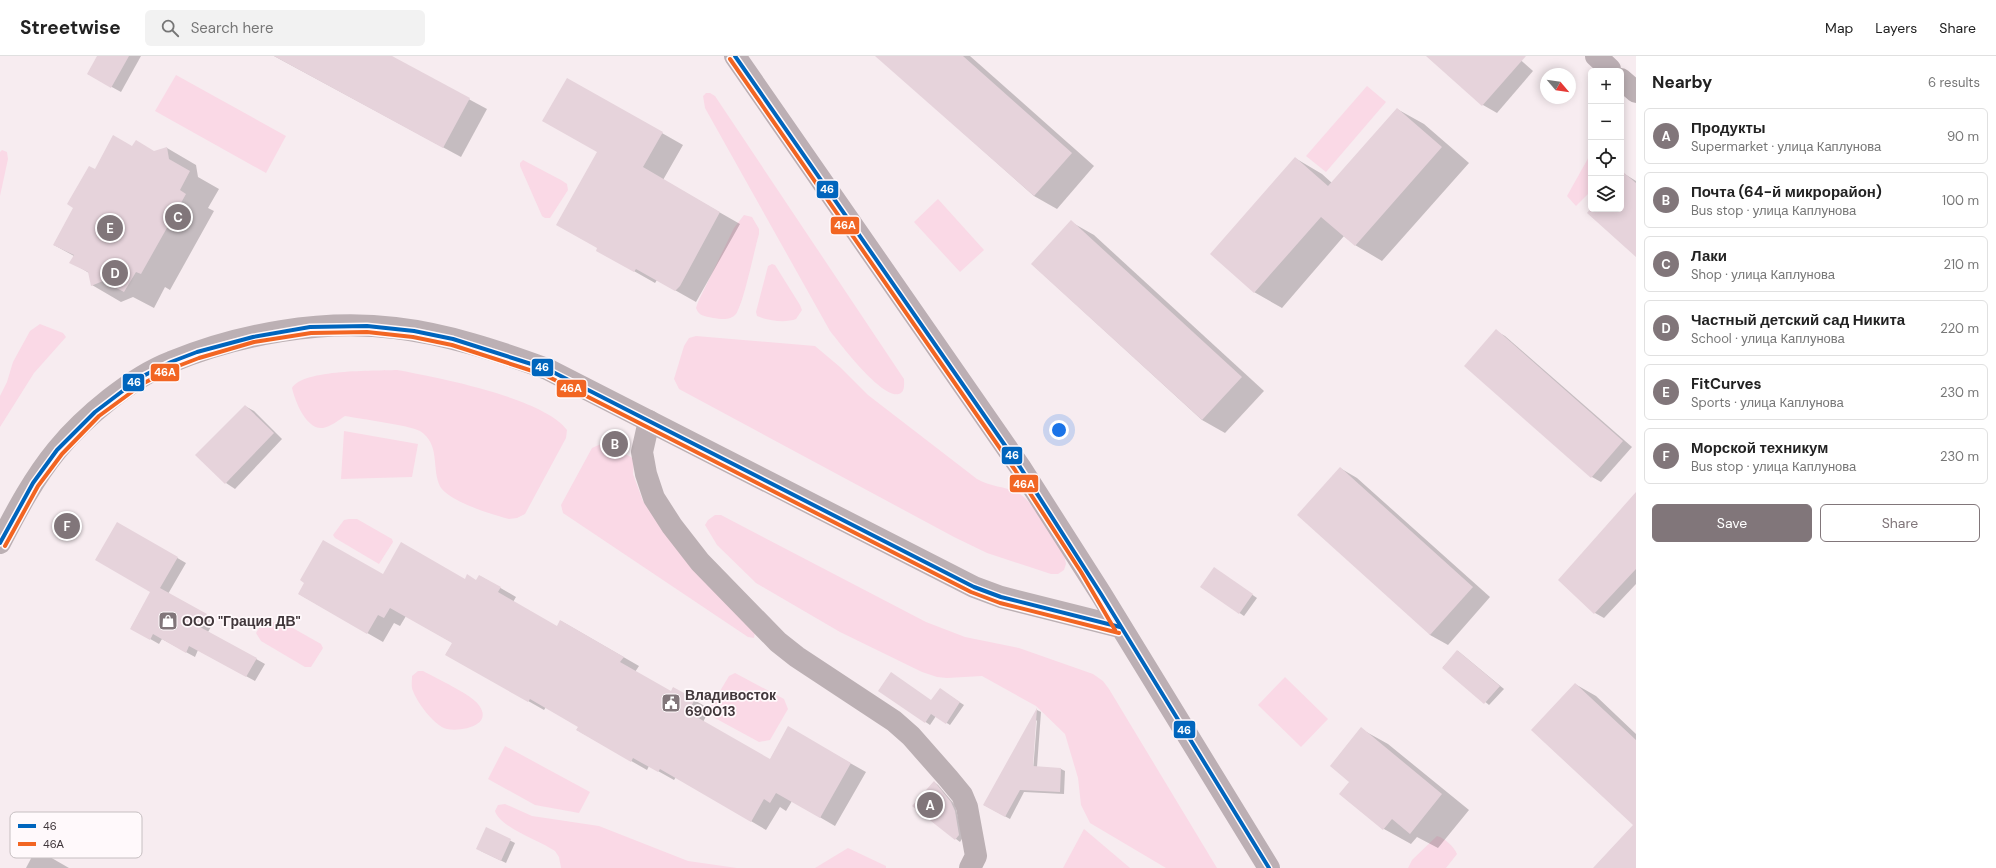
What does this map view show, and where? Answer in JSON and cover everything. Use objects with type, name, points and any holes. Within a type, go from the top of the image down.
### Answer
[{"type":"main road","points":[[735,56],[1020,467],[1098,588],[1120,627],[1269,868]]},
{"type":"street","points":[[1610,66],[1636,92]]},
{"type":"street","points":[[0,543],[23,499],[58,449],[92,414],[118,393],[145,375],[171,362],[223,345],[289,329],[352,325],[371,326],[396,328],[453,339],[503,352],[547,369],[974,587],[1001,597],[1120,627]]},
{"type":"street","points":[[649,421],[642,452],[646,474],[654,498],[672,526],[700,562],[778,642],[797,657],[894,721],[911,736],[948,778],[962,796],[967,807],[976,856],[970,868]]},
{"type":"shaded area","points":[[176,75],[286,136],[266,173],[155,111]]},
{"type":"shaded area","points":[[1367,86],[1386,102],[1326,172],[1306,156]]},
{"type":"shaded area","points":[[706,93],[710,93],[715,96],[904,379],[904,388],[901,393],[894,394],[884,390],[852,358],[830,331],[705,108],[703,96]]},
{"type":"shaded area","points":[[2,150],[7,152],[8,159],[0,196],[0,152]]},
{"type":"shaded area","points":[[1588,158],[1588,194],[1576,206],[1567,196]]},
{"type":"shaded area","points":[[523,160],[567,184],[568,190],[550,218],[545,218],[542,216],[520,166],[520,163]]},
{"type":"shaded area","points":[[938,199],[984,250],[960,272],[914,222]]},
{"type":"shaded area","points":[[744,215],[752,217],[759,229],[759,234],[739,308],[734,316],[728,319],[707,317],[699,313],[696,308],[698,302],[734,228]]},
{"type":"shaded area","points":[[772,264],[775,265],[800,305],[802,310],[796,319],[777,321],[757,316],[756,312],[768,266]]},
{"type":"shaded area","points":[[40,324],[63,333],[66,337],[34,373],[0,427],[0,396],[7,382],[13,362],[30,331]]},
{"type":"shaded area","points":[[696,336],[815,346],[840,367],[868,395],[977,479],[987,484],[1008,489],[1024,497],[1030,503],[1064,555],[1066,564],[1064,570],[1058,574],[1051,574],[987,553],[954,537],[679,389],[674,379],[684,346],[689,338]]},
{"type":"shaded area","points":[[397,370],[462,384],[513,399],[536,408],[555,419],[567,430],[566,438],[525,514],[517,518],[509,519],[470,506],[450,496],[439,484],[433,449],[426,436],[420,431],[395,424],[345,416],[329,426],[323,428],[317,427],[311,424],[302,414],[292,388],[299,382],[310,377],[324,374]]},
{"type":"shaded area","points":[[344,431],[418,444],[412,477],[341,479]]},
{"type":"shaded area","points":[[603,443],[631,457],[634,461],[633,474],[643,501],[664,531],[755,632],[754,638],[748,637],[563,513],[561,505],[592,448]]},
{"type":"shaded area","points":[[715,515],[721,515],[926,622],[965,637],[1019,648],[1093,674],[1103,681],[1217,868],[1166,868],[1090,823],[1081,805],[1078,778],[1065,734],[1036,706],[982,676],[947,678],[937,677],[922,672],[840,632],[756,583],[717,545],[705,525],[708,520]]},
{"type":"shaded area","points":[[357,519],[392,539],[393,542],[379,564],[335,538],[333,535],[344,520]]},
{"type":"shaded area","points":[[269,621],[291,627],[321,644],[323,648],[311,667],[305,667],[261,641],[256,633],[261,625]]},
{"type":"shaded area","points":[[418,671],[423,671],[461,691],[474,700],[482,711],[480,722],[468,728],[453,730],[442,727],[432,719],[422,707],[412,689],[412,676]]},
{"type":"shaded area","points":[[735,673],[784,699],[788,709],[770,740],[759,742],[713,717],[710,710],[711,706],[729,676]]},
{"type":"shaded area","points":[[1285,677],[1328,719],[1301,747],[1258,705]]},
{"type":"shaded area","points":[[505,746],[590,792],[579,813],[535,805],[488,779]]},
{"type":"shaded area","points":[[505,804],[532,816],[599,826],[688,861],[737,868],[561,868],[559,857],[555,851],[512,828],[498,817],[495,811],[498,805]]},
{"type":"shaded area","points":[[1084,829],[1130,868],[1063,868]]},
{"type":"shaded area","points":[[1437,836],[1449,843],[1457,854],[1446,868],[1408,868],[1412,860]]},
{"type":"shaded area","points":[[848,848],[886,866],[886,868],[815,868]]},
{"type":"building","points":[[97,56],[129,56],[111,88],[87,74]]},
{"type":"building","points":[[274,56],[392,56],[470,98],[443,148]]},
{"type":"building","points":[[875,56],[963,56],[1072,153],[1034,196]]},
{"type":"building","points":[[1426,56],[1526,56],[1482,106]]},
{"type":"building","points":[[567,78],[663,132],[643,167],[720,212],[680,286],[675,291],[636,269],[634,272],[596,251],[597,248],[556,225],[597,152],[542,121]]},
{"type":"building","points":[[1397,108],[1442,147],[1355,246],[1321,217],[1254,293],[1210,254],[1295,157],[1328,186]]},
{"type":"building","points":[[113,135],[132,146],[136,140],[154,151],[167,147],[169,159],[190,171],[180,190],[186,194],[141,274],[136,272],[124,292],[103,281],[91,286],[88,272],[69,263],[74,255],[53,245],[73,208],[67,204],[89,166],[95,169]]},
{"type":"building","points":[[1624,173],[1636,183],[1636,257],[1587,213],[1588,212],[1624,212]]},
{"type":"building","points":[[1071,220],[1242,377],[1202,420],[1031,264]]},
{"type":"building","points":[[1496,329],[1623,441],[1591,478],[1464,366]]},
{"type":"building","points":[[245,405],[274,433],[225,484],[195,455]]},
{"type":"building","points":[[1340,467],[1473,587],[1430,635],[1297,515]]},
{"type":"building","points":[[1636,492],[1636,569],[1594,614],[1558,580]]},
{"type":"building","points":[[117,522],[178,557],[160,588],[207,614],[200,627],[257,658],[246,677],[189,646],[186,653],[153,634],[150,640],[130,629],[150,592],[95,560]]},
{"type":"building","points":[[323,540],[383,574],[401,542],[465,579],[467,574],[476,580],[479,575],[501,587],[498,592],[557,626],[560,620],[624,657],[620,662],[671,691],[673,687],[695,699],[688,712],[770,759],[788,726],[851,763],[820,818],[776,793],[770,803],[764,799],[751,822],[660,769],[658,772],[633,758],[631,762],[576,730],[578,727],[530,699],[528,702],[445,655],[452,643],[390,608],[384,618],[378,615],[367,634],[298,594],[304,583],[300,580]]},
{"type":"building","points":[[1214,567],[1253,594],[1239,614],[1200,587]]},
{"type":"building","points":[[1457,650],[1500,686],[1484,704],[1442,668]]},
{"type":"building","points":[[891,672],[931,700],[940,688],[960,702],[946,724],[931,714],[925,723],[878,691]]},
{"type":"building","points":[[1575,683],[1636,740],[1636,868],[1593,868],[1633,825],[1531,730]]},
{"type":"building","points":[[1037,708],[1033,766],[1061,768],[1060,792],[1020,790],[1005,817],[983,805]]},
{"type":"building","points":[[1361,727],[1442,794],[1410,834],[1392,819],[1383,830],[1339,794],[1349,782],[1330,766]]},
{"type":"building","points":[[934,781],[951,802],[955,811],[959,835],[955,840],[912,806]]},
{"type":"building","points":[[486,827],[511,839],[501,861],[476,849]]},
{"type":"transit line","name":"46","points":[[735,56],[1020,467],[1101,594],[1269,868]]},
{"type":"transit line","name":"46А","points":[[730,59],[1015,470],[1081,572],[1115,630]]},
{"type":"transit line","name":"46","points":[[0,543],[33,483],[57,450],[95,412],[141,377],[171,362],[197,352],[253,337],[310,327],[367,326],[414,331],[453,339],[547,369],[974,587],[1001,597],[1120,627]]},
{"type":"transit line","name":"46А","points":[[5,546],[38,486],[62,454],[99,416],[144,383],[173,368],[199,358],[254,342],[311,333],[367,332],[413,337],[452,345],[545,375],[971,592],[1000,603],[1119,633]]},
{"type":"place","name":"Лаки","points":[[178,217]]},
{"type":"place","name":"FitCurves","points":[[110,228]]},
{"type":"place","name":"Частный детский сад Никита","points":[[115,273]]},
{"type":"place","name":"Почта (64-й микрорайон)","points":[[615,444]]},
{"type":"place","name":"Морской техникум","points":[[67,526]]},
{"type":"place","name":"ООО \"Грация ДВ\"","points":[[168,621]]},
{"type":"place","name":"Владивосток 690013","points":[[671,703]]},
{"type":"place","name":"Продукты","points":[[930,805]]}]
